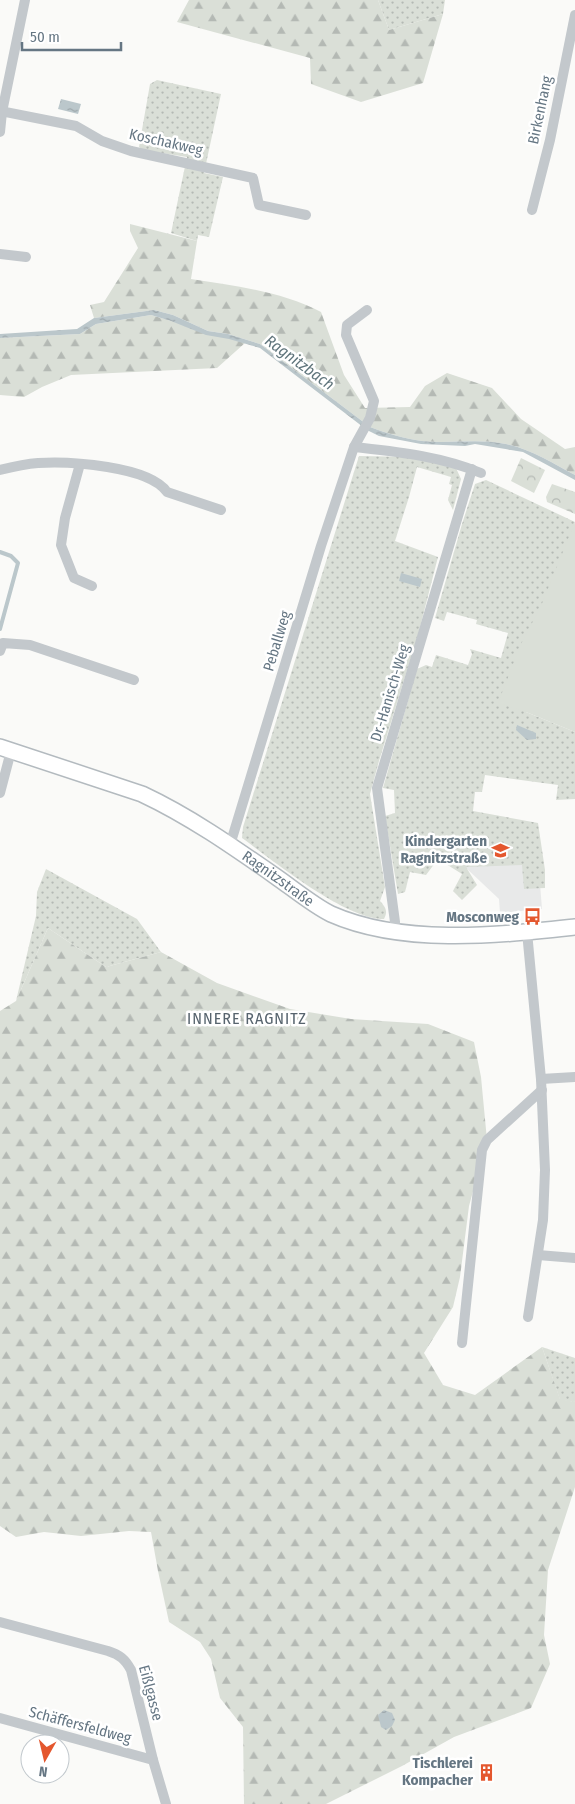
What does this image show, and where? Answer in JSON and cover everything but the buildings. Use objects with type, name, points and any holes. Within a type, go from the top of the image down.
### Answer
[{"type":"main road","name":"Ragnitzstraße","points":[[6,749],[142,794],[197,824],[230,845],[330,914],[361,924],[394,931],[452,937],[575,927]]},
{"type":"street","points":[[0,132],[1,111],[25,0]]},
{"type":"street","name":"Birkenhang","points":[[532,210],[550,140],[575,15]]},
{"type":"street","name":"Koschakweg","points":[[1,111],[76,126],[102,141],[131,150],[253,178],[259,205],[306,214]]},
{"type":"street","points":[[0,254],[26,257]]},
{"type":"street","name":"Peballweg","points":[[230,845],[321,546],[354,447],[370,418],[374,401],[346,335],[347,325],[367,310]]},
{"type":"street","name":"Dr.-Hanisch-Weg","points":[[354,447],[418,455],[457,463],[477,471],[377,788],[395,922],[394,931]]},
{"type":"street","points":[[0,470],[37,463],[80,464],[121,470],[162,484],[167,492],[221,510]]},
{"type":"street","points":[[80,464],[65,518],[61,545],[74,578],[92,586]]},
{"type":"street","points":[[0,651],[3,643],[30,645],[134,680]]},
{"type":"street","points":[[0,793],[6,749]]},
{"type":"street","points":[[527,932],[542,1090],[546,1170],[543,1220],[528,1317]]},
{"type":"street","points":[[541,1079],[575,1077]]},
{"type":"street","points":[[462,1343],[482,1150],[487,1140],[542,1090]]},
{"type":"street","points":[[538,1255],[575,1258]]},
{"type":"street","name":"Eißlgasse","points":[[0,1622],[120,1655],[126,1661],[131,1670],[166,1804]]},
{"type":"street","name":"Schäffersfeldweg","points":[[0,1718],[153,1760]]},
{"type":"shaded area","name":"Kindergarten Ragnitzstraße","points":[[536,833],[542,909],[500,913],[499,899],[465,867]]},
{"type":"green space","points":[[189,0],[378,0],[389,30],[443,14],[423,83],[361,102],[311,84],[310,58],[177,22]]},
{"type":"green space","points":[[378,0],[445,0],[443,14],[389,30]]},
{"type":"green space","points":[[157,80],[221,94],[204,173],[223,177],[209,237],[198,235],[197,241],[171,233],[187,157],[143,150],[139,147],[150,84]]},
{"type":"green space","points":[[130,224],[197,241],[191,279],[274,294],[321,312],[344,375],[365,408],[410,407],[425,386],[447,373],[492,388],[521,419],[565,449],[575,447],[575,475],[550,461],[515,446],[485,441],[422,441],[370,427],[260,344],[228,334],[208,331],[173,315],[154,310],[94,318],[90,305],[104,302],[138,248],[130,231]]},
{"type":"green space","points":[[151,315],[245,343],[217,368],[71,375],[24,397],[0,395],[0,338],[80,334],[96,324]]},
{"type":"green space","points":[[359,456],[415,457],[456,468],[461,479],[453,510],[448,500],[452,485],[449,484],[451,477],[417,467],[395,541],[438,557],[418,635],[370,794],[385,887],[380,901],[386,910],[384,919],[368,917],[331,900],[311,888],[242,838],[243,827]]},
{"type":"green space","points":[[521,458],[545,470],[534,493],[511,481]]},
{"type":"green space","points":[[486,480],[575,522],[526,712],[575,732],[575,799],[556,800],[558,785],[485,775],[482,792],[475,792],[473,811],[538,823],[545,870],[545,888],[524,889],[522,865],[466,867],[477,885],[462,900],[453,891],[462,874],[438,859],[426,875],[410,872],[405,892],[398,894],[385,816],[395,813],[394,790],[383,788],[417,669],[426,665],[432,667],[436,655],[468,665],[472,654],[470,649],[501,658],[508,633],[476,624],[477,620],[447,612],[444,621],[435,618],[475,484]]},
{"type":"green space","points":[[552,484],[575,492],[575,514],[547,502],[546,497]]},
{"type":"green space","points":[[575,522],[575,732],[498,703],[521,644],[541,606]]},
{"type":"green space","points":[[46,869],[137,919],[161,952],[106,967],[48,928],[16,1001],[36,916],[37,892]]},
{"type":"green space","points":[[48,928],[106,967],[161,952],[217,983],[290,1009],[351,1019],[428,1024],[474,1042],[481,1077],[487,1140],[469,1206],[460,1277],[453,1307],[424,1353],[443,1385],[475,1395],[542,1347],[560,1399],[575,1402],[575,1487],[548,1570],[544,1635],[550,1664],[531,1708],[454,1737],[402,1766],[326,1804],[244,1804],[243,1727],[220,1698],[211,1659],[200,1642],[169,1622],[151,1532],[129,1531],[81,1536],[44,1532],[16,1537],[0,1526],[0,1011],[16,1001]]},
{"type":"green space","points":[[542,1347],[575,1358],[575,1402],[560,1400]]},
{"type":"water","points":[[61,99],[81,104],[78,114],[58,109]]},
{"type":"water","name":"Ragnitzbach","points":[[154,310],[173,315],[208,331],[228,334],[260,344],[370,427],[396,436],[422,441],[485,441],[515,446],[542,457],[575,475],[575,480],[523,452],[475,444],[465,446],[421,444],[379,436],[367,430],[260,348],[206,335],[151,315],[96,324],[80,334],[0,338],[0,334],[77,329],[94,318]]},
{"type":"water","points":[[401,573],[422,579],[420,587],[399,581]]},
{"type":"water","points":[[517,725],[536,733],[536,739],[527,740],[516,730]]},
{"type":"water","points":[[384,1710],[392,1713],[395,1720],[392,1726],[386,1730],[381,1727],[378,1715]]},
{"type":"waterway","points":[[0,552],[11,556],[18,563],[0,629]]},
{"type":"place","name":"Kindergarten Ragnitzstraße","points":[[501,850]]},
{"type":"place","name":"Mosconweg","points":[[533,917]]},
{"type":"place","name":"Tischlerei Kompacher","points":[[487,1772]]},
{"type":"district","name":"INNERE RAGNITZ","points":[[247,1018]]}]
